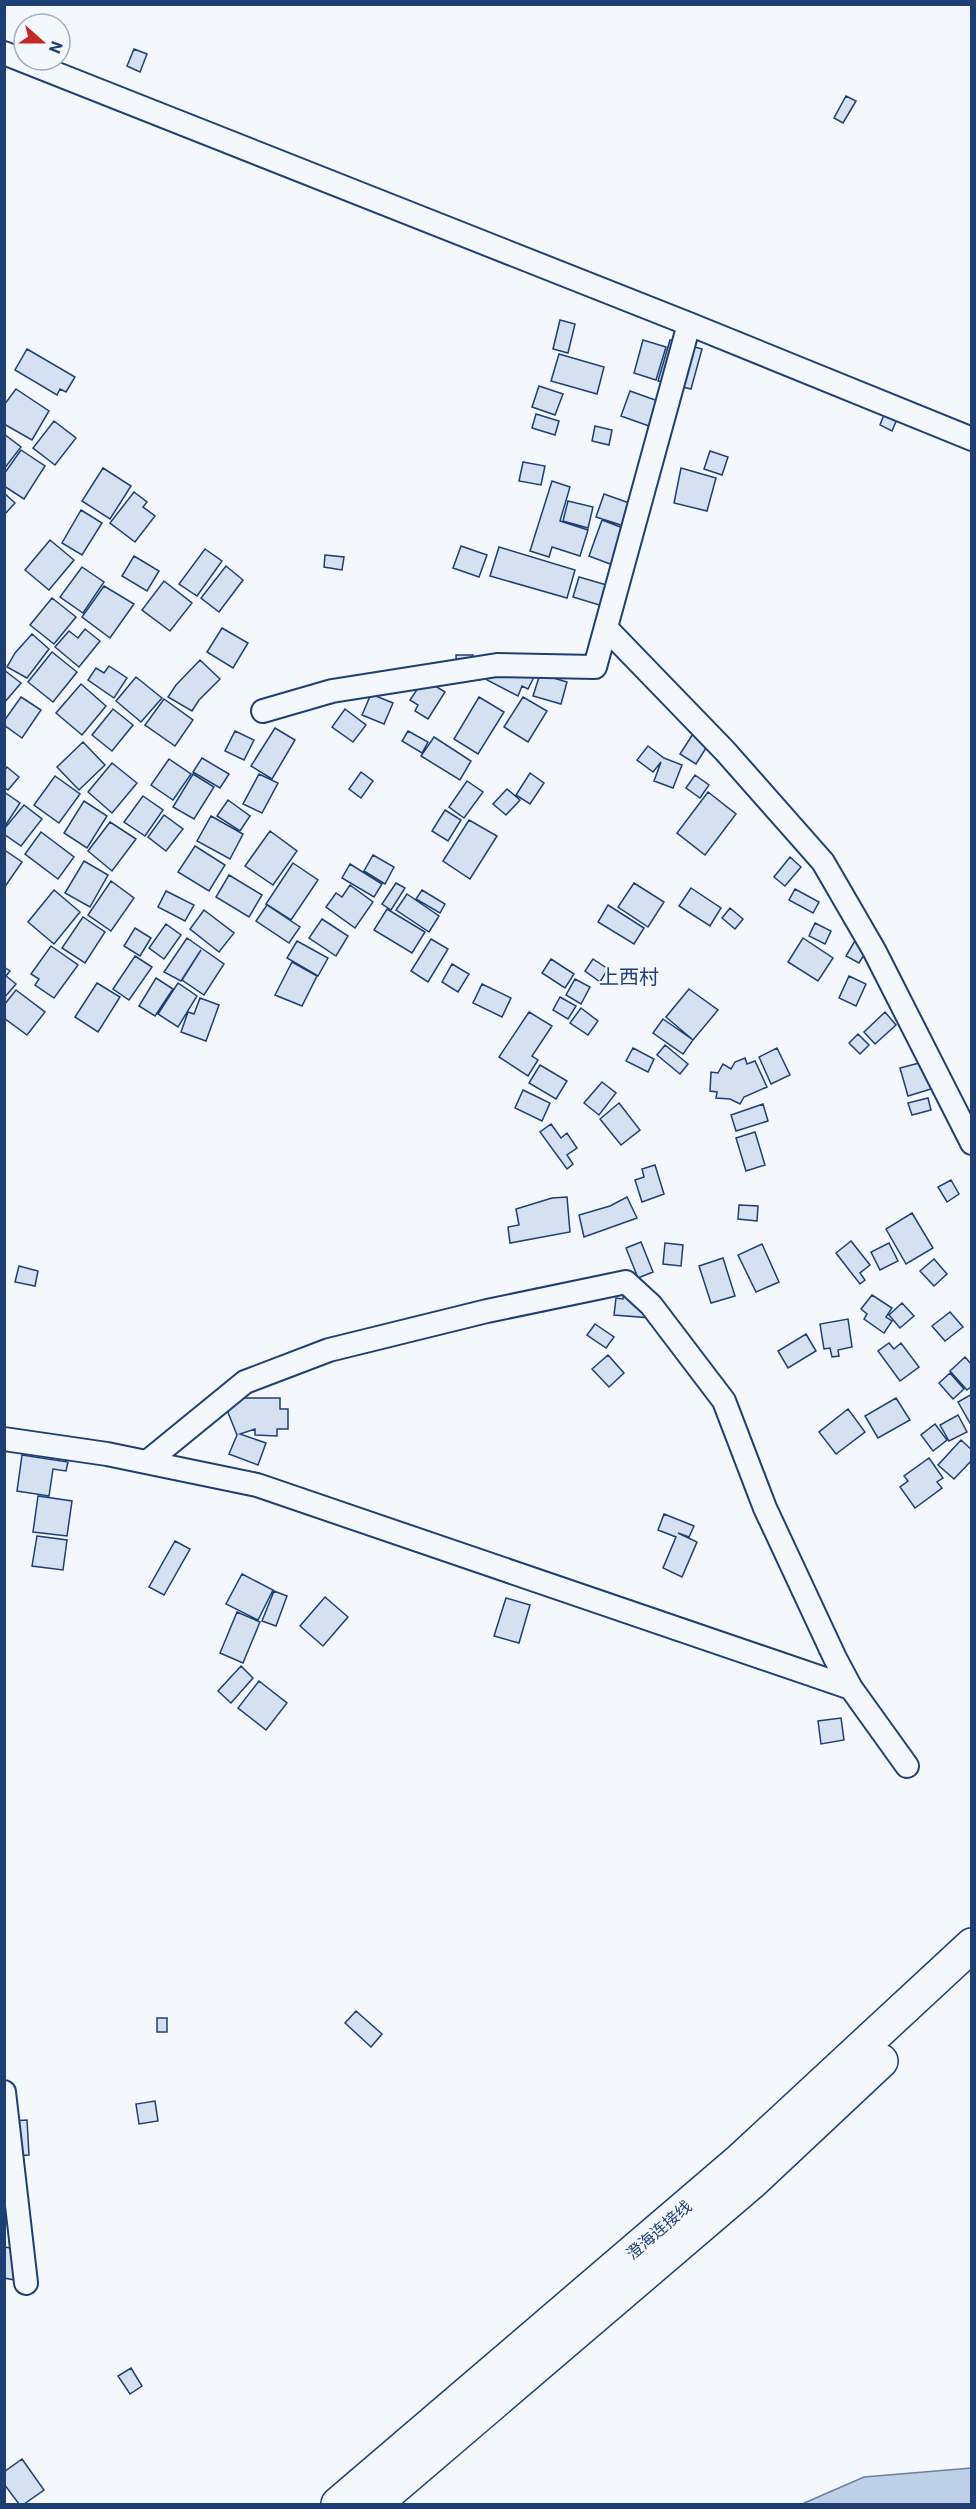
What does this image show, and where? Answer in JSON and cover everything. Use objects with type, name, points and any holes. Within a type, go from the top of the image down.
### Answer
[{"type":"highway","name":"澄海连接线","points":[[338,2505],[739,2161],[972,1946]]},
{"type":"highway","name":"澄海连接线","points":[[375,2505],[752,2182],[972,1975]]},
{"type":"street","points":[[4,53],[689,324],[972,439]]},
{"type":"street","points":[[263,711],[332,691],[497,665],[595,668],[689,324]]},
{"type":"street","points":[[606,628],[725,752],[823,862],[874,950],[972,1143]]},
{"type":"street","points":[[147,1462],[245,1382],[329,1350],[487,1311],[626,1282],[651,1305],[724,1401],[765,1508],[851,1688],[907,1766]]},
{"type":"street","points":[[4,1439],[107,1454],[256,1485],[851,1688]]},
{"type":"street","points":[[4,2092],[26,2283]]},
{"type":"water","points":[[971,2468],[971,2504],[802,2504],[864,2477]]},
{"type":"building","points":[[134,49],[147,54],[140,72],[127,66]]},
{"type":"building","points":[[846,96],[856,101],[843,123],[834,118]]},
{"type":"building","points":[[560,320],[575,324],[568,353],[553,349]]},
{"type":"building","points":[[643,340],[666,347],[656,380],[634,373]]},
{"type":"building","points":[[670,340],[702,349],[691,389],[658,381]]},
{"type":"building","points":[[27,349],[75,377],[66,392],[60,389],[57,395],[15,370]]},
{"type":"building","points":[[559,354],[604,367],[597,394],[551,381]]},
{"type":"building","points":[[539,386],[563,394],[555,415],[532,407]]},
{"type":"building","points":[[16,389],[49,411],[32,440],[4,424],[4,405]]},
{"type":"building","points":[[630,391],[658,401],[649,426],[621,416]]},
{"type":"building","points":[[887,407],[900,412],[892,431],[880,425]]},
{"type":"building","points":[[536,414],[559,421],[555,435],[532,428]]},
{"type":"building","points":[[54,421],[76,438],[55,465],[33,448]]},
{"type":"building","points":[[595,426],[612,430],[609,445],[592,441]]},
{"type":"building","points":[[4,434],[21,447],[4,469]]},
{"type":"building","points":[[21,450],[45,466],[24,499],[4,486],[4,474]]},
{"type":"building","points":[[710,451],[728,457],[722,475],[704,469]]},
{"type":"building","points":[[523,462],[545,466],[541,485],[519,481]]},
{"type":"building","points":[[103,468],[131,486],[110,519],[82,501]]},
{"type":"building","points":[[681,468],[716,478],[707,511],[674,503]]},
{"type":"building","points":[[552,481],[570,487],[560,521],[588,530],[580,556],[552,547],[549,557],[530,551]]},
{"type":"building","points":[[134,492],[147,502],[143,507],[155,516],[135,542],[110,523]]},
{"type":"building","points":[[4,493],[15,503],[4,515]]},
{"type":"building","points":[[604,494],[632,504],[624,526],[596,517]]},
{"type":"building","points":[[568,501],[593,507],[588,528],[563,521]]},
{"type":"building","points":[[81,510],[102,523],[82,555],[62,543]]},
{"type":"building","points":[[602,520],[631,531],[618,567],[589,556]]},
{"type":"building","points":[[50,540],[74,560],[49,590],[25,570]]},
{"type":"building","points":[[461,546],[487,555],[479,577],[453,568]]},
{"type":"building","points":[[499,547],[575,570],[567,598],[490,576]]},
{"type":"building","points":[[205,549],[222,561],[197,596],[179,584]]},
{"type":"building","points":[[325,555],[344,557],[342,570],[324,567]]},
{"type":"building","points":[[134,556],[159,571],[147,591],[122,576]]},
{"type":"building","points":[[226,566],[243,580],[219,612],[201,598]]},
{"type":"building","points":[[82,567],[104,582],[83,613],[60,597]]},
{"type":"building","points":[[579,577],[624,590],[619,611],[573,597]]},
{"type":"building","points":[[164,581],[192,603],[170,631],[142,610]]},
{"type":"building","points":[[104,586],[134,604],[110,638],[82,617]]},
{"type":"building","points":[[52,598],[76,617],[54,644],[30,625]]},
{"type":"building","points":[[222,628],[248,643],[233,668],[207,652]]},
{"type":"building","points":[[85,629],[100,641],[79,667],[55,647],[69,631],[78,638]]},
{"type":"building","points":[[32,634],[49,649],[27,678],[7,667],[15,653]]},
{"type":"building","points":[[52,652],[77,672],[53,702],[28,682]]},
{"type":"building","points":[[456,655],[473,655],[474,679],[457,679]]},
{"type":"building","points":[[200,660],[220,679],[199,700],[192,711],[168,697]]},
{"type":"building","points":[[494,664],[534,677],[528,689],[522,686],[518,696],[487,680]]},
{"type":"building","points":[[109,666],[127,678],[114,698],[88,680],[96,668],[104,673]]},
{"type":"building","points":[[4,670],[21,683],[4,703]]},
{"type":"building","points":[[540,674],[567,682],[561,704],[533,696]]},
{"type":"building","points":[[136,677],[162,698],[141,722],[116,701]]},
{"type":"building","points":[[424,679],[445,692],[428,719],[415,711],[418,705],[410,700]]},
{"type":"building","points":[[81,684],[106,706],[82,735],[56,713]]},
{"type":"building","points":[[371,694],[393,703],[384,724],[362,715]]},
{"type":"building","points":[[21,697],[41,710],[22,738],[4,725],[4,721]]},
{"type":"building","points":[[479,697],[504,712],[478,754],[454,739]]},
{"type":"building","points":[[523,697],[547,711],[528,742],[504,727]]},
{"type":"building","points":[[164,699],[193,720],[175,746],[145,725]]},
{"type":"building","points":[[113,709],[133,725],[112,751],[92,735]]},
{"type":"building","points":[[345,709],[366,725],[353,742],[332,727]]},
{"type":"building","points":[[700,723],[716,732],[696,764],[680,754]]},
{"type":"building","points":[[275,728],[295,740],[272,779],[251,766]]},
{"type":"building","points":[[235,731],[254,740],[244,760],[225,751]]},
{"type":"building","points":[[408,731],[428,742],[422,753],[402,741]]},
{"type":"building","points":[[434,737],[471,761],[460,780],[421,756]]},
{"type":"building","points":[[83,742],[105,765],[79,790],[57,767]]},
{"type":"building","points":[[648,746],[664,758],[682,765],[673,788],[654,781],[661,762],[653,772],[637,760]]},
{"type":"building","points":[[202,758],[229,774],[220,788],[193,772]]},
{"type":"building","points":[[169,759],[191,774],[173,800],[151,785]]},
{"type":"building","points":[[112,763],[137,783],[112,813],[88,792]]},
{"type":"building","points":[[7,767],[19,777],[8,790],[4,787],[4,771]]},
{"type":"building","points":[[361,772],[373,781],[361,798],[349,789]]},
{"type":"building","points":[[530,773],[544,783],[530,804],[516,795]]},
{"type":"building","points":[[193,774],[214,787],[194,819],[173,807]]},
{"type":"building","points":[[259,774],[278,783],[262,813],[243,804]]},
{"type":"building","points":[[695,775],[709,785],[700,798],[686,788]]},
{"type":"building","points":[[55,776],[80,794],[59,823],[34,805]]},
{"type":"building","points":[[467,781],[483,792],[464,818],[449,807]]},
{"type":"building","points":[[507,789],[520,800],[506,815],[493,804]]},
{"type":"building","points":[[4,792],[20,803],[5,826],[4,826]]},
{"type":"building","points":[[708,792],[736,814],[705,855],[677,833]]},
{"type":"building","points":[[143,796],[163,810],[145,836],[124,822]]},
{"type":"building","points":[[228,800],[250,816],[240,831],[217,816]]},
{"type":"building","points":[[84,801],[107,816],[87,848],[64,833]]},
{"type":"building","points":[[24,805],[42,819],[21,846],[4,834],[4,829]]},
{"type":"building","points":[[445,810],[461,820],[448,841],[432,831]]},
{"type":"building","points":[[164,815],[183,829],[166,851],[148,837]]},
{"type":"building","points":[[211,816],[243,834],[230,859],[197,841]]},
{"type":"building","points":[[469,820],[497,836],[470,879],[443,861]]},
{"type":"building","points":[[110,822],[136,839],[112,871],[88,851]]},
{"type":"building","points":[[270,831],[297,851],[273,885],[245,866]]},
{"type":"building","points":[[41,832],[74,857],[58,879],[25,854]]},
{"type":"building","points":[[195,846],[225,865],[209,891],[178,872]]},
{"type":"building","points":[[6,851],[22,862],[4,888],[4,853]]},
{"type":"building","points":[[373,855],[394,867],[385,884],[364,871]]},
{"type":"building","points":[[790,857],[801,867],[785,886],[774,877]]},
{"type":"building","points":[[84,861],[108,875],[90,907],[65,893]]},
{"type":"building","points":[[293,863],[318,880],[291,920],[266,904]]},
{"type":"building","points":[[350,864],[382,884],[374,897],[342,878]]},
{"type":"building","points":[[229,875],[262,895],[249,917],[216,897]]},
{"type":"building","points":[[111,881],[134,898],[111,931],[88,915]]},
{"type":"building","points":[[396,883],[405,888],[391,910],[382,904]]},
{"type":"building","points":[[634,883],[664,902],[648,927],[618,907]]},
{"type":"building","points":[[350,885],[373,902],[355,928],[326,907],[336,893],[342,897]]},
{"type":"building","points":[[691,888],[721,908],[710,926],[679,906]]},
{"type":"building","points":[[795,889],[819,902],[813,913],[789,900]]},
{"type":"building","points":[[54,890],[80,912],[54,944],[28,922]]},
{"type":"building","points":[[422,890],[445,904],[440,913],[416,899]]},
{"type":"building","points":[[166,891],[194,905],[185,921],[158,907]]},
{"type":"building","points":[[407,894],[439,916],[429,932],[396,910]]},
{"type":"building","points":[[267,905],[300,927],[289,943],[256,921]]},
{"type":"building","points":[[608,905],[644,928],[634,944],[598,922]]},
{"type":"building","points":[[730,908],[743,919],[735,929],[722,918]]},
{"type":"building","points":[[387,909],[425,932],[412,953],[374,930]]},
{"type":"building","points":[[204,910],[234,933],[219,952],[190,929]]},
{"type":"building","points":[[83,917],[105,932],[85,963],[62,948]]},
{"type":"building","points":[[322,919],[348,936],[336,956],[309,938]]},
{"type":"building","points":[[815,923],[831,931],[825,944],[809,936]]},
{"type":"building","points":[[166,924],[181,935],[164,959],[149,948]]},
{"type":"building","points":[[135,928],[151,938],[140,956],[124,946]]},
{"type":"building","points":[[187,938],[224,964],[204,995],[182,980],[201,950],[181,981],[164,972]]},
{"type":"building","points":[[803,938],[833,958],[818,981],[788,962]]},
{"type":"building","points":[[431,939],[448,949],[428,982],[411,971]]},
{"type":"building","points":[[856,939],[869,947],[859,963],[846,956]]},
{"type":"building","points":[[297,941],[328,958],[318,976],[287,958]]},
{"type":"building","points":[[51,946],[78,965],[54,998],[35,985],[39,979],[31,974]]},
{"type":"building","points":[[135,956],[152,967],[129,1000],[113,989]]},
{"type":"building","points":[[551,959],[574,974],[565,988],[542,973]]},
{"type":"building","points":[[593,959],[608,969],[600,982],[585,971]]},
{"type":"building","points":[[292,962],[317,976],[302,1006],[275,995]]},
{"type":"building","points":[[452,964],[469,974],[458,992],[442,982]]},
{"type":"building","points":[[4,967],[10,971],[6,976],[16,984],[4,998]]},
{"type":"building","points":[[849,976],[866,984],[856,1006],[839,998]]},
{"type":"building","points":[[156,978],[173,989],[155,1016],[139,1006]]},
{"type":"building","points":[[575,979],[590,987],[581,1004],[566,995]]},
{"type":"building","points":[[97,983],[120,997],[98,1032],[75,1017]]},
{"type":"building","points":[[178,983],[197,996],[178,1027],[158,1014]]},
{"type":"building","points":[[482,984],[511,998],[502,1017],[473,1003]]},
{"type":"building","points":[[689,989],[718,1010],[693,1040],[666,1017]]},
{"type":"building","points":[[16,990],[45,1012],[27,1035],[4,1018],[4,1005]]},
{"type":"building","points":[[560,997],[576,1006],[568,1019],[553,1010]]},
{"type":"building","points":[[200,998],[219,1005],[206,1041],[181,1032],[188,1012],[194,1014]]},
{"type":"building","points":[[581,1008],[598,1021],[588,1035],[570,1023]]},
{"type":"building","points":[[529,1012],[552,1026],[532,1056],[538,1060],[528,1076],[499,1057]]},
{"type":"building","points":[[885,1012],[896,1025],[875,1044],[864,1032]]},
{"type":"building","points":[[663,1019],[693,1040],[683,1054],[653,1033]]},
{"type":"building","points":[[858,1034],[869,1045],[860,1054],[849,1043]]},
{"type":"building","points":[[665,1045],[688,1064],[680,1074],[657,1055]]},
{"type":"building","points":[[633,1048],[654,1059],[648,1072],[626,1061]]},
{"type":"building","points":[[777,1048],[790,1075],[771,1084],[759,1057]]},
{"type":"building","points":[[745,1058],[747,1064],[755,1061],[767,1087],[744,1097],[740,1104],[730,1099],[716,1098],[717,1092],[710,1091],[711,1072],[718,1073],[723,1064],[731,1069],[735,1062]]},
{"type":"building","points":[[923,1062],[931,1089],[908,1096],[900,1068]]},
{"type":"building","points":[[540,1065],[567,1081],[556,1099],[529,1083]]},
{"type":"building","points":[[602,1082],[616,1093],[599,1115],[584,1103]]},
{"type":"building","points":[[523,1090],[550,1103],[542,1121],[515,1108]]},
{"type":"building","points":[[928,1098],[931,1110],[912,1115],[908,1103]]},
{"type":"building","points":[[619,1103],[640,1130],[621,1145],[600,1119]]},
{"type":"building","points":[[763,1104],[768,1121],[736,1131],[731,1115]]},
{"type":"building","points":[[551,1124],[561,1138],[567,1133],[577,1148],[567,1155],[573,1164],[567,1169],[540,1132]]},
{"type":"building","points":[[755,1132],[765,1165],[746,1171],[736,1138]]},
{"type":"building","points":[[655,1165],[664,1194],[642,1202],[635,1180],[644,1177],[642,1169]]},
{"type":"building","points":[[951,1180],[959,1194],[947,1202],[938,1187]]},
{"type":"building","points":[[567,1197],[570,1232],[510,1243],[508,1227],[519,1225],[516,1209],[552,1198]]},
{"type":"building","points":[[627,1197],[637,1218],[584,1237],[579,1215],[610,1206]]},
{"type":"building","points":[[739,1205],[758,1206],[757,1221],[738,1219]]},
{"type":"building","points":[[912,1213],[933,1248],[906,1264],[886,1229]]},
{"type":"building","points":[[851,1241],[870,1265],[860,1273],[865,1280],[860,1284],[836,1253]]},
{"type":"building","points":[[641,1242],[653,1272],[638,1278],[626,1248]]},
{"type":"building","points":[[665,1243],[683,1245],[681,1266],[663,1264]]},
{"type":"building","points":[[889,1243],[898,1261],[880,1270],[871,1252]]},
{"type":"building","points":[[762,1244],[779,1282],[756,1292],[738,1255]]},
{"type":"building","points":[[723,1258],[735,1296],[711,1303],[699,1266]]},
{"type":"building","points":[[934,1259],[947,1274],[934,1286],[920,1271]]},
{"type":"building","points":[[19,1266],[38,1271],[35,1286],[15,1282]]},
{"type":"building","points":[[624,1290],[652,1318],[614,1315],[616,1298],[623,1299]]},
{"type":"building","points":[[872,1295],[892,1308],[886,1317],[892,1321],[884,1333],[864,1319],[867,1314],[861,1309]]},
{"type":"building","points":[[902,1303],[914,1316],[900,1328],[889,1315]]},
{"type":"building","points":[[950,1312],[963,1327],[945,1341],[932,1326]]},
{"type":"building","points":[[848,1319],[852,1347],[838,1350],[839,1356],[832,1357],[830,1348],[824,1349],[820,1324]]},
{"type":"building","points":[[595,1324],[614,1337],[606,1348],[587,1335]]},
{"type":"building","points":[[806,1334],[816,1351],[788,1368],[778,1351]]},
{"type":"building","points":[[889,1343],[894,1349],[901,1343],[919,1367],[900,1381],[878,1351]]},
{"type":"building","points":[[608,1355],[624,1373],[609,1387],[592,1369]]},
{"type":"building","points":[[965,1357],[972,1365],[972,1386],[967,1390],[950,1371]]},
{"type":"building","points":[[950,1373],[964,1389],[953,1399],[939,1383]]},
{"type":"building","points":[[972,1394],[972,1422],[970,1423],[958,1402]]},
{"type":"building","points":[[243,1398],[280,1398],[280,1409],[288,1409],[288,1429],[277,1429],[277,1436],[255,1435],[255,1429],[240,1434],[266,1443],[258,1465],[229,1454],[237,1435],[225,1405]]},
{"type":"building","points":[[896,1398],[910,1420],[878,1438],[865,1416]]},
{"type":"building","points":[[848,1409],[865,1432],[836,1454],[819,1432]]},
{"type":"building","points":[[958,1415],[967,1432],[949,1441],[940,1425]]},
{"type":"building","points":[[935,1424],[947,1440],[933,1451],[921,1435]]},
{"type":"building","points":[[961,1440],[972,1450],[972,1460],[954,1479],[938,1465]]},
{"type":"building","points":[[22,1455],[68,1462],[66,1471],[53,1469],[49,1496],[17,1491]]},
{"type":"building","points":[[929,1458],[943,1478],[937,1482],[942,1488],[915,1508],[900,1487],[908,1481],[904,1476]]},
{"type":"building","points":[[38,1496],[72,1501],[67,1536],[33,1532]]},
{"type":"building","points":[[664,1514],[694,1526],[689,1537],[678,1533],[697,1542],[682,1577],[663,1568],[676,1537],[658,1530]]},
{"type":"building","points":[[37,1536],[67,1540],[63,1570],[32,1566]]},
{"type":"building","points":[[175,1541],[190,1549],[164,1595],[149,1587]]},
{"type":"building","points":[[242,1574],[273,1590],[258,1620],[226,1604]]},
{"type":"building","points":[[274,1591],[287,1596],[276,1626],[262,1621]]},
{"type":"building","points":[[325,1597],[348,1617],[323,1646],[300,1626]]},
{"type":"building","points":[[506,1598],[530,1605],[519,1643],[494,1636]]},
{"type":"building","points":[[237,1612],[260,1622],[243,1663],[220,1653]]},
{"type":"building","points":[[241,1666],[253,1678],[231,1703],[218,1691]]},
{"type":"building","points":[[259,1681],[287,1703],[266,1730],[238,1708]]},
{"type":"building","points":[[841,1718],[844,1740],[821,1744],[818,1721]]},
{"type":"building","points":[[356,2011],[382,2034],[371,2047],[345,2023]]},
{"type":"building","points":[[157,2018],[167,2018],[167,2032],[157,2032]]},
{"type":"building","points":[[155,2101],[158,2121],[139,2124],[136,2104]]},
{"type":"building","points":[[27,2120],[29,2155],[14,2156],[12,2121]]},
{"type":"building","points":[[4,2247],[19,2249],[15,2280],[4,2278]]},
{"type":"building","points":[[131,2368],[142,2386],[130,2394],[118,2376]]},
{"type":"building","points":[[22,2459],[44,2490],[24,2504],[19,2504],[4,2484],[4,2472]]},
{"type":"district","name":"上西村","points":[[629,977]]}]
